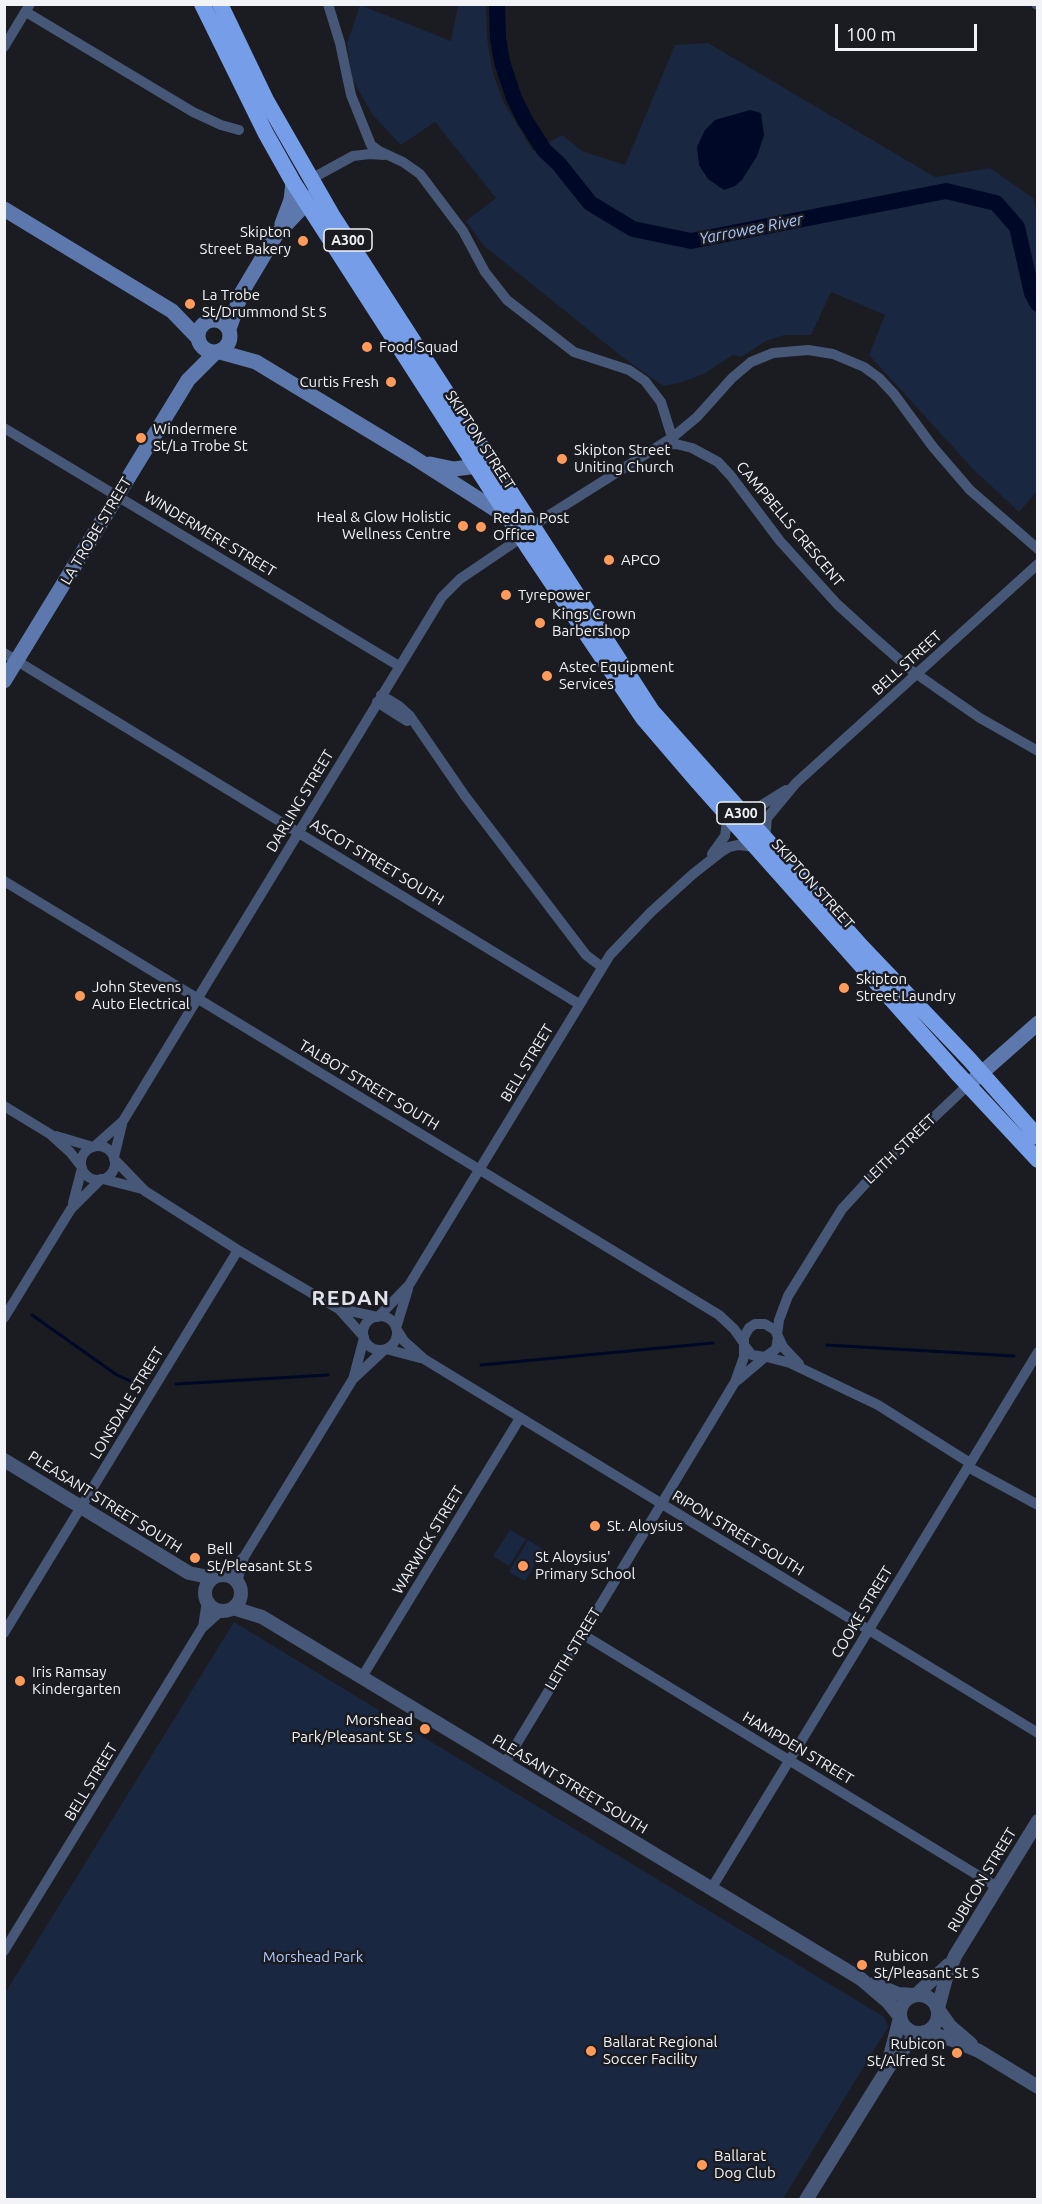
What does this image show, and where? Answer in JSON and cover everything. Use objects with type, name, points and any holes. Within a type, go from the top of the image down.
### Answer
[{"type":"highway","name":"SKIPTON STREET","points":[[202,4],[265,132],[293,182],[312,191],[494,465],[528,532],[643,718],[732,811],[968,1085],[1038,1160]]},
{"type":"highway","name":"SKIPTON STREET","points":[[220,4],[312,191],[475,465],[510,519],[528,532]]},
{"type":"highway","name":"SKIPTON STREET","points":[[760,843],[862,947],[1038,1137]]},
{"type":"main road","points":[[217,352],[229,345],[230,331],[242,292],[276,235],[291,200],[293,182]]},
{"type":"main road","points":[[276,235],[312,191]]},
{"type":"main road","points":[[4,209],[172,311],[205,350],[256,362],[510,519]]},
{"type":"main road","points":[[198,340],[201,327],[242,292]]},
{"type":"main road","points":[[172,311],[222,322],[256,362]]},
{"type":"main road","name":"LA TROBE STREET","points":[[188,381],[198,340]]},
{"type":"main road","name":"LA TROBE STREET","points":[[4,681],[11,657],[117,496],[188,381],[217,352]]},
{"type":"main road","points":[[413,457],[446,468],[494,465]]},
{"type":"main road","name":"LEITH STREET","points":[[968,1085],[1038,1023]]},
{"type":"street","points":[[328,4],[340,43],[351,95],[364,129],[374,147],[412,168],[423,178],[463,231],[492,283],[507,300],[573,352],[629,370],[645,381],[661,402],[672,437]]},
{"type":"street","points":[[4,47],[27,7],[193,112],[221,125],[239,130]]},
{"type":"street","points":[[312,191],[363,144],[364,129]]},
{"type":"street","points":[[351,157],[370,154],[390,157]]},
{"type":"street","name":"DARLING STREET","points":[[94,1147],[123,1121],[399,666],[437,605],[454,584],[672,437],[702,412],[737,373],[755,359],[791,350],[833,354],[864,367],[887,385],[969,490],[1038,549]]},
{"type":"street","name":"WINDERMERE STREET","points":[[4,428],[399,666]]},
{"type":"street","name":"CAMPBELLS CRESCENT","points":[[656,448],[668,444],[683,445],[702,452],[718,462],[780,541],[837,604],[917,674],[980,718],[1038,751]]},
{"type":"street","name":"BELL STREET","points":[[693,874],[729,847],[760,843],[767,818],[796,783],[1038,564]]},
{"type":"street","name":"ASCOT STREET SOUTH","points":[[11,657],[579,1004]]},
{"type":"street","points":[[379,699],[404,710],[465,796],[586,955],[602,967]]},
{"type":"street","name":"BELL STREET","points":[[377,1317],[409,1285],[579,1004],[602,967],[622,941],[693,874],[722,841],[732,811],[757,808],[796,783]]},
{"type":"street","name":"TALBOT STREET SOUTH","points":[[4,881],[719,1315],[734,1329],[744,1344]]},
{"type":"street","name":"LEITH STREET","points":[[757,1324],[774,1312],[788,1296],[835,1219],[856,1192],[968,1085]]},
{"type":"street","points":[[4,1106],[50,1134],[70,1152],[89,1177],[118,1181],[145,1191],[238,1250],[337,1308],[372,1348],[385,1349]]},
{"type":"street","name":"DARLING STREET","points":[[114,1158],[123,1121]]},
{"type":"street","points":[[50,1134],[107,1149],[145,1191]]},
{"type":"street","points":[[4,1318],[70,1209],[84,1154],[94,1147]]},
{"type":"street","points":[[70,1209],[112,1171],[114,1158]]},
{"type":"street","name":"LONSDALE STREET","points":[[4,1633],[238,1250]]},
{"type":"street","name":"BELL STREET","points":[[396,1329],[409,1285]]},
{"type":"street","name":"LEITH STREET","points":[[778,1336],[779,1320],[788,1296]]},
{"type":"street","points":[[244,1557],[237,1605],[227,1609],[215,1609],[206,1597],[209,1582],[244,1557],[353,1379],[395,1342],[396,1329],[388,1319],[337,1308]]},
{"type":"street","name":"TALBOT STREET SOUTH","points":[[719,1315],[743,1323],[757,1324]]},
{"type":"street","points":[[353,1379],[366,1324],[377,1317]]},
{"type":"street","points":[[806,1370],[788,1352],[771,1327],[757,1324],[746,1332],[744,1344],[747,1351],[754,1356],[788,1362],[895,1415],[969,1465],[1038,1505]]},
{"type":"street","name":"RIPON STREET SOUTH","points":[[396,1329],[404,1341],[424,1359],[1038,1733]]},
{"type":"street","points":[[766,1357],[776,1349],[778,1336]]},
{"type":"street","name":"LEITH STREET","points":[[505,1763],[735,1382],[744,1357],[744,1344]]},
{"type":"street","name":"RIPON STREET SOUTH","points":[[385,1349],[424,1359]]},
{"type":"street","name":"COOKE STREET","points":[[711,1888],[1038,1352]]},
{"type":"street","name":"LEITH STREET","points":[[735,1382],[766,1357]]},
{"type":"street","name":"WARWICK STREET","points":[[362,1677],[520,1418]]},
{"type":"street","name":"PLEASANT STREET SOUTH","points":[[4,1460],[189,1573],[206,1597]]},
{"type":"street","name":"PLEASANT STREET SOUTH","points":[[189,1573],[218,1577]]},
{"type":"street","points":[[218,1577],[239,1588]]},
{"type":"street","name":"PLEASANT STREET SOUTH","points":[[239,1588],[262,1617]]},
{"type":"street","name":"BELL STREET","points":[[202,1628],[206,1597]]},
{"type":"street","name":"BELL STREET","points":[[4,1951],[202,1628],[227,1609]]},
{"type":"street","name":"PLEASANT STREET SOUTH","points":[[227,1609],[262,1617],[861,1979],[898,1994],[916,1994]]},
{"type":"street","name":"HAMPDEN STREET","points":[[582,1634],[997,1887]]},
{"type":"street","name":"RUBICON STREET","points":[[916,1994],[940,1974],[955,1956],[1038,1821]]},
{"type":"street","name":"RUBICON STREET","points":[[938,2008],[955,1956]]},
{"type":"street","name":"PLEASANT STREET SOUTH","points":[[861,1979],[888,2002],[900,2018]]},
{"type":"street","points":[[884,2073],[893,2050],[903,2003],[916,1994],[928,1996],[934,2001],[950,2026],[979,2051]]},
{"type":"street","points":[[807,2199],[884,2073],[901,2050],[937,2022],[938,2008]]},
{"type":"street","points":[[900,2018],[909,2030],[953,2040],[979,2051],[1038,2087]]},
{"type":"green space","points":[[360,5],[451,41],[458,5],[486,5],[487,38],[493,73],[503,101],[533,151],[562,135],[582,151],[625,165],[675,45],[708,43],[935,177],[990,168],[1033,198],[1037,214],[1037,491],[1019,512],[973,469],[869,355],[885,315],[831,292],[811,335],[785,335],[766,341],[741,357],[733,355],[704,374],[679,383],[663,386],[621,356],[483,245],[466,221],[496,198],[435,122],[401,145],[372,114],[352,78],[347,44]]},
{"type":"green space","points":[[510,1530],[526,1539],[509,1566],[493,1556]]},
{"type":"green space","points":[[528,1540],[544,1550],[525,1581],[509,1572]]},
{"type":"green space","name":"Morshead Park","points":[[234,1622],[884,2017],[888,2027],[783,2199],[5,2199],[5,1993]]},
{"type":"shaded area","points":[[750,110],[761,113],[764,135],[757,156],[742,180],[735,186],[724,190],[708,179],[699,165],[697,147],[705,130],[715,120]]},
{"type":"waterway","name":"Yarrowee River","points":[[497,4],[498,38],[502,62],[514,98],[525,120],[544,150],[559,164],[590,203],[633,229],[691,241],[946,191],[996,203],[1017,227],[1032,293],[1038,304]]},
{"type":"waterway","points":[[32,1315],[117,1375],[137,1384]]},
{"type":"waterway","points":[[481,1365],[713,1343]]},
{"type":"waterway","points":[[827,1345],[1014,1356]]},
{"type":"waterway","points":[[176,1384],[328,1375]]},
{"type":"place","name":"Skipton Street Bakery","points":[[303,241]]},
{"type":"place","name":"La Trobe St/Drummond St S","points":[[190,304]]},
{"type":"place","name":"Food Squad","points":[[367,347]]},
{"type":"place","name":"Curtis Fresh","points":[[391,382]]},
{"type":"place","name":"Windermere St/La Trobe St","points":[[141,438]]},
{"type":"place","name":"Skipton Street Uniting Church","points":[[562,459]]},
{"type":"place","name":"Heal & Glow Holistic Wellness Centre","points":[[463,526]]},
{"type":"place","name":"Redan Post Office","points":[[481,527]]},
{"type":"place","name":"APCO","points":[[609,560]]},
{"type":"place","name":"Tyrepower","points":[[506,595]]},
{"type":"place","name":"Kings Crown Barbershop","points":[[540,623]]},
{"type":"place","name":"Astec Equipment Services","points":[[547,676]]},
{"type":"place","name":"Skipton Street Laundry","points":[[844,988]]},
{"type":"place","name":"John Stevens Auto Electrical","points":[[80,996]]},
{"type":"place","name":"St. Aloysius","points":[[595,1526]]},
{"type":"place","name":"Bell St/Pleasant St S","points":[[195,1558]]},
{"type":"place","name":"St Aloysius' Primary School","points":[[523,1566]]},
{"type":"place","name":"Iris Ramsay Kindergarten","points":[[20,1681]]},
{"type":"place","name":"Morshead Park/Pleasant St S","points":[[425,1729]]},
{"type":"place","name":"Rubicon St/Pleasant St S","points":[[862,1965]]},
{"type":"place","name":"Ballarat Regional Soccer Facility","points":[[591,2051]]},
{"type":"place","name":"Rubicon St/Alfred St","points":[[957,2053]]},
{"type":"place","name":"Ballarat Dog Club","points":[[702,2165]]},
{"type":"district","name":"REDAN","points":[[351,1298]]}]
